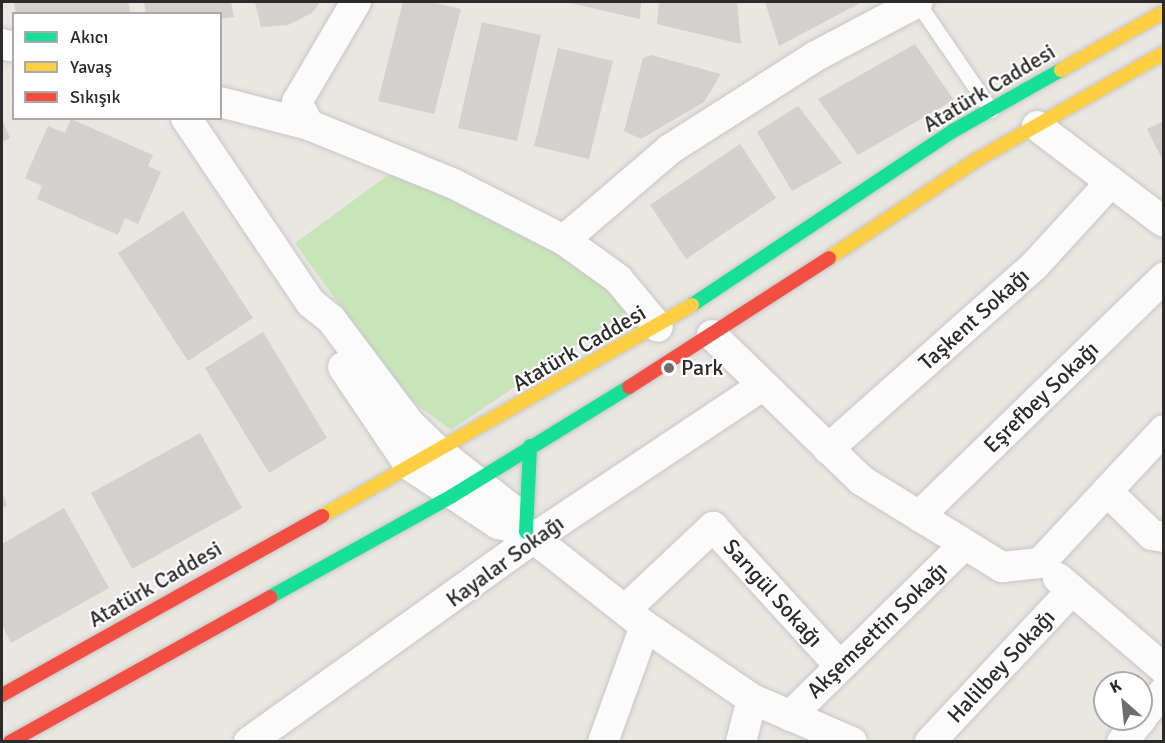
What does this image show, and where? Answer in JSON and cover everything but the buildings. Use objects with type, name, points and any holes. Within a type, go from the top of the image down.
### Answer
[{"type":"main road","name":"Atatürk Caddesi","points":[[2,695],[658,327],[990,110],[1164,12]]},
{"type":"main road","points":[[10,741],[463,488],[712,335],[978,159],[1164,53]]},
{"type":"main road","points":[[527,533],[530,446]]},
{"type":"street","points":[[309,125],[297,102],[356,2]]},
{"type":"street","points":[[564,240],[670,148],[816,56],[918,2]]},
{"type":"street","points":[[222,103],[309,125],[454,184],[564,240],[618,279],[658,327]]},
{"type":"street","points":[[187,120],[311,303],[331,319],[409,423],[438,451],[463,488],[498,524],[527,533],[636,618],[752,699],[798,726],[852,741]]},
{"type":"street","points":[[1037,126],[1164,222]]},
{"type":"street","name":"Taşkent Sokağı","points":[[828,449],[1034,266],[1110,182]]},
{"type":"street","name":"Eşrefbey Sokağı","points":[[919,516],[1164,278]]},
{"type":"street","points":[[311,303],[316,327],[409,465],[463,488]]},
{"type":"street","name":"Akşemsettin Sokağı","points":[[712,335],[861,480],[1002,567],[1040,562]]},
{"type":"street","name":"Kayalar Sokağı","points":[[261,740],[527,533],[763,385]]},
{"type":"street","points":[[1164,430],[1040,562],[1164,669]]},
{"type":"street","points":[[1107,491],[1152,535],[1164,537]]},
{"type":"street","name":"Sarıgül Sokağı","points":[[636,618],[713,527],[840,666]]},
{"type":"street","name":"Akşemsettin Sokağı","points":[[798,726],[840,666],[965,544]]},
{"type":"street","name":"Halilbey Sokağı","points":[[930,741],[1072,590]]},
{"type":"street","points":[[603,741],[636,618]]},
{"type":"street","points":[[1153,705],[1164,692]]},
{"type":"street","points":[[741,741],[752,699]]},
{"type":"lane","points":[[918,2],[990,110]]},
{"type":"green space","points":[[391,173],[585,252],[632,308],[451,430],[405,396],[295,243]]},
{"type":"traffic: fast","points":[[692,305],[953,131],[1061,70]]},
{"type":"traffic: fast","points":[[270,597],[452,496],[629,387]]},
{"type":"traffic: fast","points":[[526,532],[530,446]]},
{"type":"traffic: slow","points":[[1061,70],[1164,12]]},
{"type":"traffic: slow","points":[[829,258],[978,159],[1164,53]]},
{"type":"traffic: slow","points":[[322,516],[692,305]]},
{"type":"traffic: jam","points":[[629,387],[829,258]]},
{"type":"traffic: jam","points":[[2,695],[322,516]]},
{"type":"traffic: jam","points":[[10,742],[270,597]]},
{"type":"place","name":"Park","points":[[669,368]]}]
